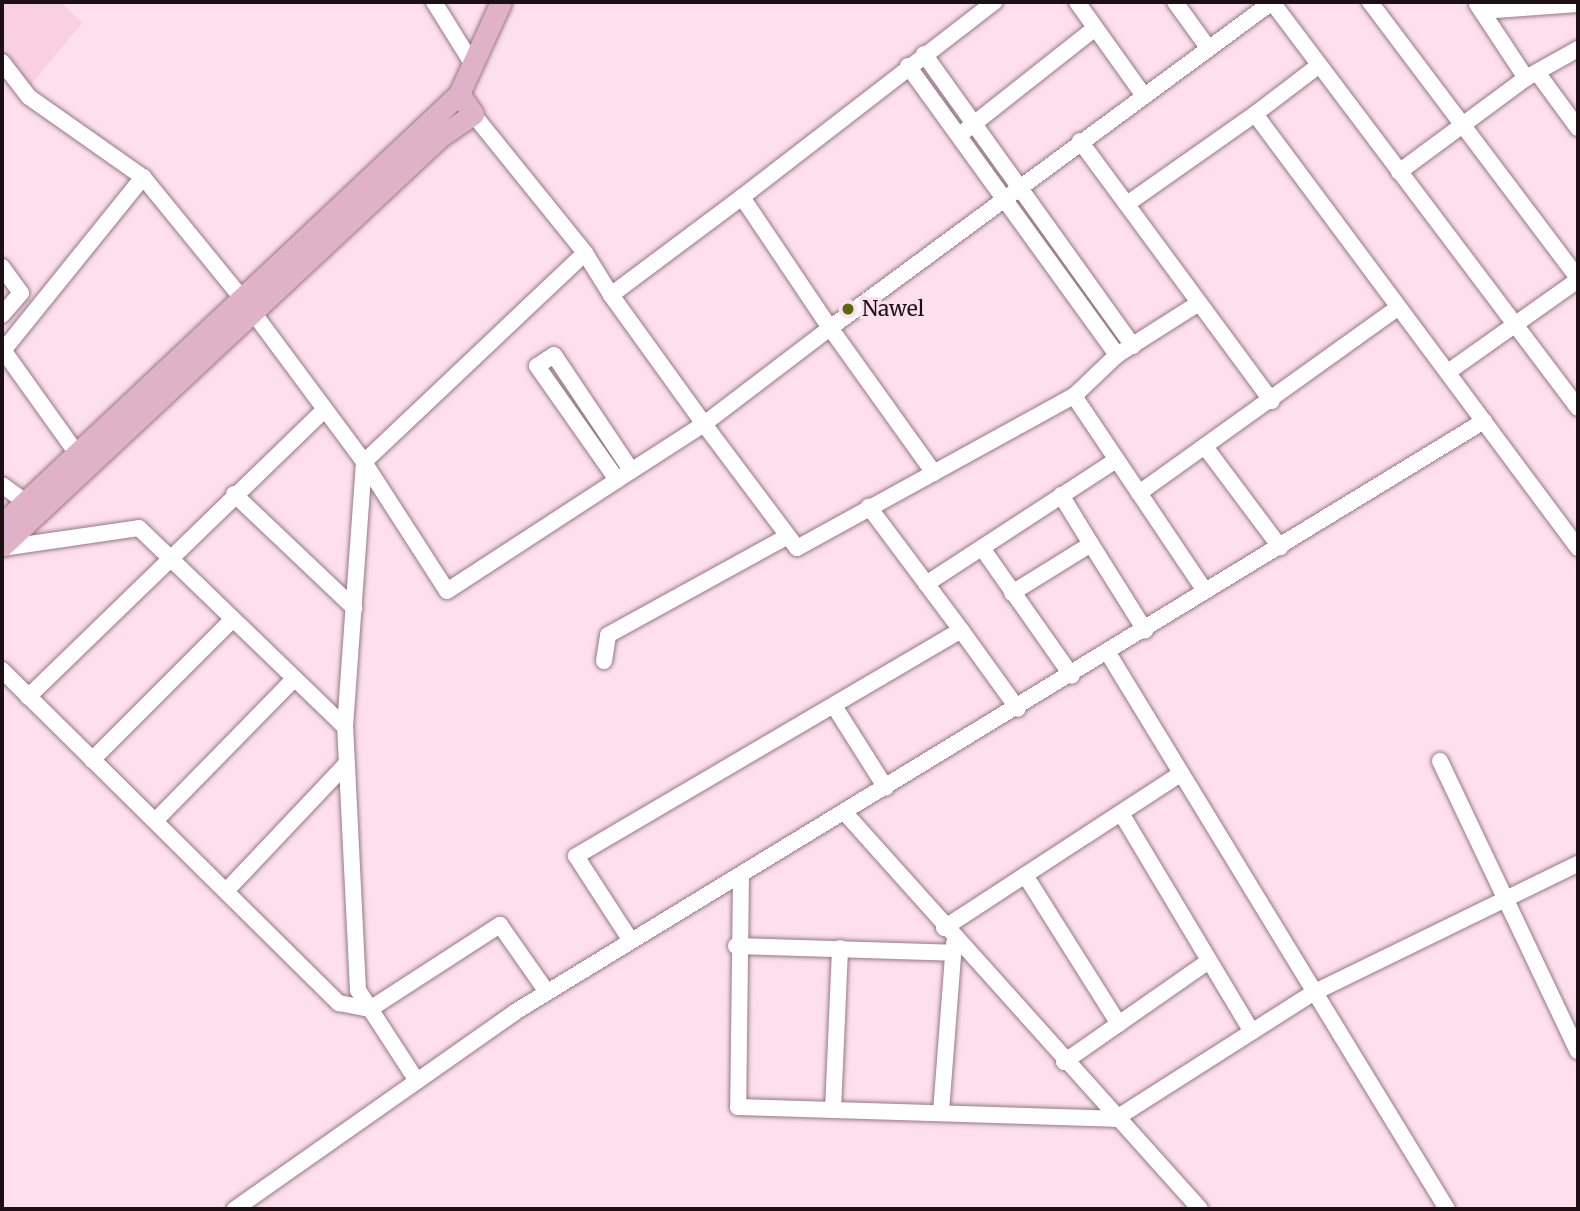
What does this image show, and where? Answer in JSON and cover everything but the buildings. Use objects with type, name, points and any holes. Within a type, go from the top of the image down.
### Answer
[{"type":"main road","points":[[2,547],[459,94],[501,2]]},
{"type":"main road","points":[[2,524],[23,500],[75,451],[472,114],[459,94]]},
{"type":"street","points":[[434,2],[472,63]]},
{"type":"street","points":[[611,295],[994,2]]},
{"type":"street","points":[[1077,2],[1142,93]]},
{"type":"street","points":[[1175,2],[1207,46]]},
{"type":"street","points":[[2,62],[29,97],[143,177],[247,304],[364,462],[447,590],[704,424],[1019,189],[1142,93],[1272,2],[1578,408]]},
{"type":"street","points":[[1370,2],[1578,279],[1448,372]]},
{"type":"street","points":[[1480,5],[1573,3]]},
{"type":"street","points":[[1480,5],[1532,76],[1578,128]]},
{"type":"street","points":[[959,136],[1095,28]]},
{"type":"street","points":[[1399,172],[1532,76],[1578,49]]},
{"type":"street","points":[[924,54],[1133,346]]},
{"type":"street","points":[[908,66],[1117,355]]},
{"type":"street","points":[[1127,204],[1318,66]]},
{"type":"street","points":[[472,114],[585,253],[611,295],[797,548],[1074,396],[1117,355],[1199,303]]},
{"type":"street","points":[[1255,114],[1578,548]]},
{"type":"street","points":[[1080,141],[1272,401]]},
{"type":"street","points":[[75,451],[3,351],[143,177]]},
{"type":"street","points":[[741,197],[830,328],[934,473]]},
{"type":"street","points":[[417,1081],[358,990],[345,727],[364,462],[585,253]]},
{"type":"street","points":[[2,267],[36,311]]},
{"type":"street","points":[[2,315],[21,293]]},
{"type":"street","points":[[1139,493],[1272,401],[1397,308]]},
{"type":"street","points":[[617,480],[537,366],[554,355],[631,470]]},
{"type":"street","points":[[1074,396],[1115,461],[1205,591]]},
{"type":"street","points":[[28,696],[234,494],[324,410]]},
{"type":"street","points":[[235,1209],[547,992],[846,814],[1484,421]]},
{"type":"street","points":[[1206,448],[1280,547]]},
{"type":"street","points":[[926,583],[1115,461]]},
{"type":"street","points":[[2,485],[23,500]]},
{"type":"street","points":[[234,494],[354,608]]},
{"type":"street","points":[[1061,495],[1145,629]]},
{"type":"street","points":[[869,507],[1018,709]]},
{"type":"street","points":[[2,547],[139,528],[292,681],[345,727]]},
{"type":"street","points":[[604,661],[608,635],[788,536]]},
{"type":"street","points":[[1012,593],[1091,544]]},
{"type":"street","points":[[982,548],[1072,676]]},
{"type":"street","points":[[93,760],[232,620]]},
{"type":"street","points":[[631,941],[576,856],[836,709],[961,630]]},
{"type":"street","points":[[1108,653],[1313,993],[1409,1138],[1447,1209]]},
{"type":"street","points":[[2,670],[227,890],[338,1003],[370,1009],[500,925],[547,992]]},
{"type":"street","points":[[155,821],[292,681]]},
{"type":"street","points":[[836,709],[886,788]]},
{"type":"street","points":[[1440,761],[1502,898],[1563,1015],[1578,1051]]},
{"type":"street","points":[[227,890],[346,764]]},
{"type":"street","points":[[736,946],[840,948],[950,940],[1025,875],[1180,774]]},
{"type":"street","points":[[1121,813],[1251,1032]]},
{"type":"street","points":[[846,814],[950,940],[1200,1209]]},
{"type":"street","points":[[741,876],[736,946],[738,1107],[1115,1119],[1313,993],[1502,898],[1578,864]]},
{"type":"street","points":[[1025,875],[1119,1024]]},
{"type":"street","points":[[941,1112],[950,940]]},
{"type":"street","points":[[833,1110],[840,948]]},
{"type":"street","points":[[1064,1062],[1209,961]]},
{"type":"street","points":[[1563,1015],[1578,1007]]},
{"type":"shaded area","points":[[2,2],[61,2],[82,23],[29,87],[2,57]]},
{"type":"place","name":"Nawel","points":[[848,309]]}]
